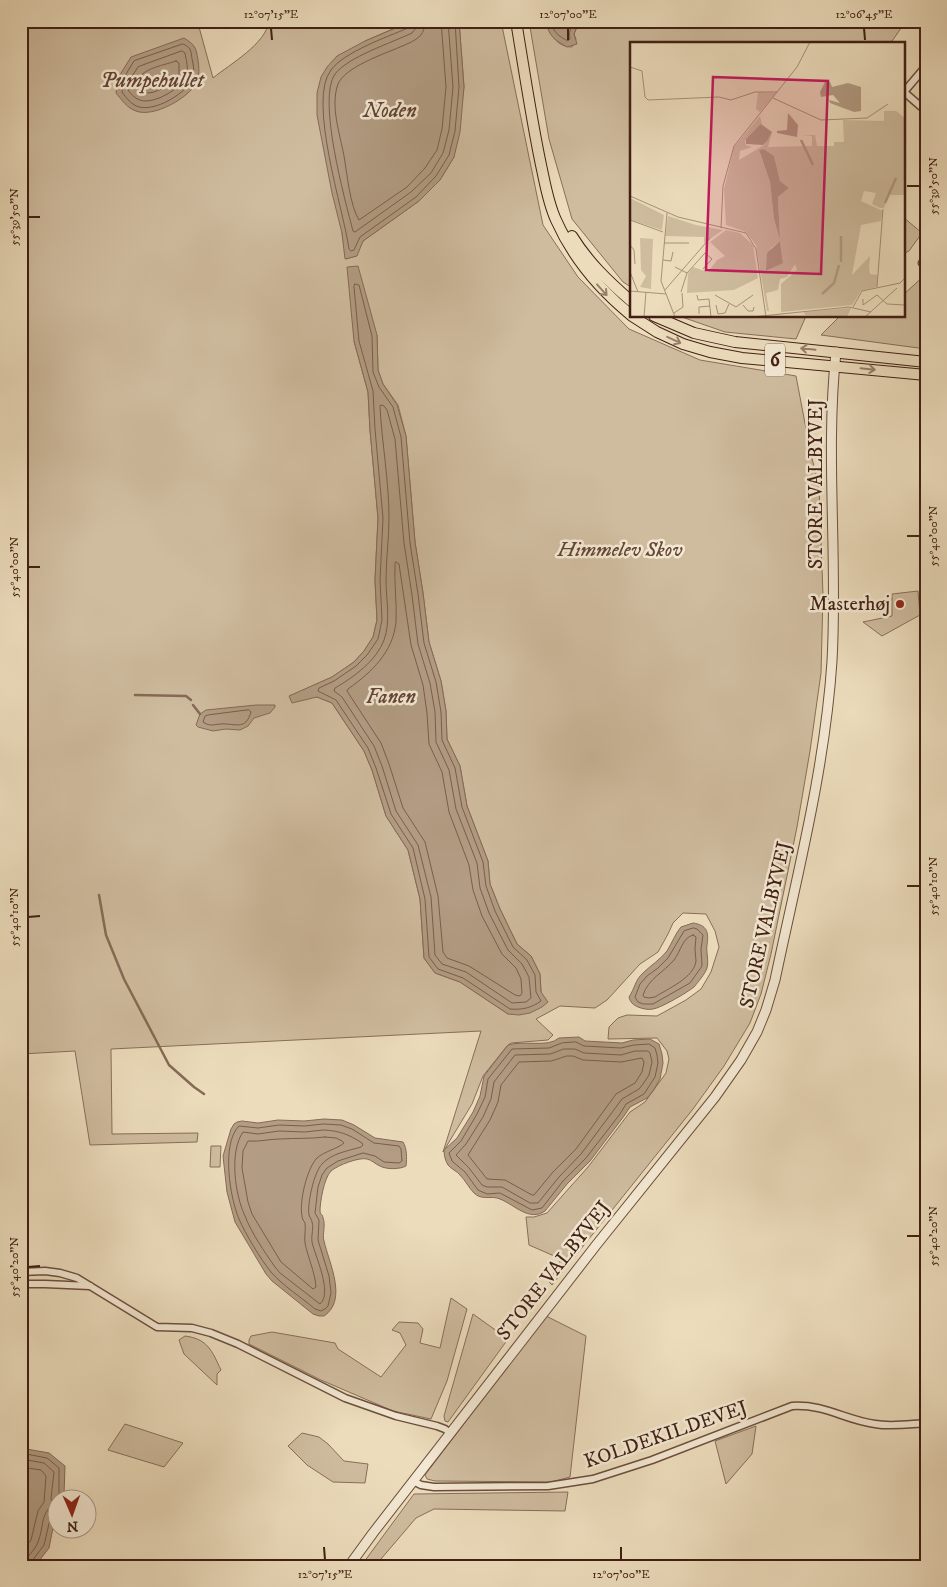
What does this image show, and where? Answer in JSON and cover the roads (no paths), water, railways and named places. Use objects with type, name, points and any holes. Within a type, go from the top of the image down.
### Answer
[{"type":"main road","name":"6","points":[[516,21],[536,142],[546,187],[556,219],[574,252],[589,274],[609,297],[630,315]]},
{"type":"main road","name":"6","points":[[546,187],[579,248],[600,273],[630,300]]},
{"type":"main road","name":"6","points":[[634,318],[657,332],[683,344],[710,352],[742,358],[926,375]]},
{"type":"main road","name":"6","points":[[659,318],[694,333],[735,342],[926,362]]},
{"type":"street","points":[[926,66],[904,92],[926,111]]},
{"type":"street","name":"STORE VALBYVEJ","points":[[349,1566],[603,1236],[715,1097],[741,1060],[766,1010],[814,794],[828,699],[834,620],[832,407],[836,352]]},
{"type":"street","points":[[21,1272],[45,1271],[77,1278],[157,1327],[192,1328],[211,1333],[238,1344],[345,1398],[396,1416],[437,1426],[450,1433]]},
{"type":"street","points":[[21,1284],[91,1286]]},
{"type":"street","name":"KOLDEKILDEVEJ","points":[[413,1481],[421,1485],[434,1487],[548,1486],[592,1479],[652,1460],[792,1406],[807,1405],[875,1424],[926,1423]]},
{"type":"water","name":"Noden","points":[[459,21],[464,87],[460,132],[454,157],[440,180],[419,201],[363,241],[357,256],[345,259],[342,233],[317,115],[317,93],[321,77],[337,56],[365,41],[410,22]]},
{"type":"water","points":[[546,21],[591,21],[576,29],[574,34],[577,44],[567,47],[553,37]]},
{"type":"water","name":"Pumpehullet","points":[[184,38],[191,43],[197,52],[198,77],[192,89],[170,105],[152,112],[136,111],[127,106],[116,93],[118,78],[131,57]]},
{"type":"water","name":"Fanen","points":[[358,266],[377,335],[378,370],[383,384],[397,405],[406,436],[415,542],[429,642],[441,681],[446,711],[447,739],[460,766],[467,806],[488,861],[490,884],[517,944],[531,956],[540,974],[541,992],[548,1002],[530,1013],[508,1014],[460,982],[435,973],[424,958],[420,899],[408,850],[386,816],[364,751],[332,703],[317,697],[292,703],[289,696],[332,677],[354,662],[373,637],[377,620],[375,580],[378,518],[368,392],[354,341],[347,267]]},
{"type":"water","points":[[275,705],[275,707],[270,713],[254,718],[248,726],[240,730],[226,729],[213,731],[196,725],[200,714],[206,710]]},
{"type":"water","points":[[693,923],[704,927],[707,933],[708,965],[703,975],[694,987],[662,1006],[649,1009],[635,1005],[629,997],[638,978],[667,951],[681,927]]},
{"type":"water","points":[[579,1037],[585,1041],[622,1043],[650,1039],[659,1044],[663,1063],[660,1079],[653,1091],[647,1098],[630,1107],[590,1161],[567,1184],[545,1211],[539,1214],[528,1214],[500,1199],[477,1195],[464,1179],[448,1165],[444,1150],[457,1138],[473,1112],[480,1096],[484,1076],[508,1045],[548,1043],[559,1038]]},
{"type":"water","points":[[278,1120],[304,1121],[342,1120],[375,1138],[403,1142],[407,1160],[406,1166],[394,1169],[383,1167],[367,1159],[359,1159],[338,1166],[331,1171],[326,1179],[320,1211],[324,1221],[324,1241],[333,1270],[336,1291],[335,1301],[331,1309],[324,1316],[319,1316],[313,1314],[266,1274],[235,1222],[227,1192],[223,1156],[231,1129],[237,1122],[258,1123]]},
{"type":"water","points":[[21,1448],[49,1453],[65,1466],[64,1490],[48,1490],[48,1540],[51,1540],[49,1548],[35,1566],[21,1566]]},
{"type":"waterway","points":[[135,695],[186,696],[191,700]]},
{"type":"waterway","points":[[193,705],[200,714]]},
{"type":"waterway","points":[[99,895],[106,935],[124,979],[169,1065],[204,1094]]},
{"type":"place","name":"Masterhøj","points":[[900,604]]},
{"type":"park label","name":"Himmelev Skov","points":[[620,550]]}]
